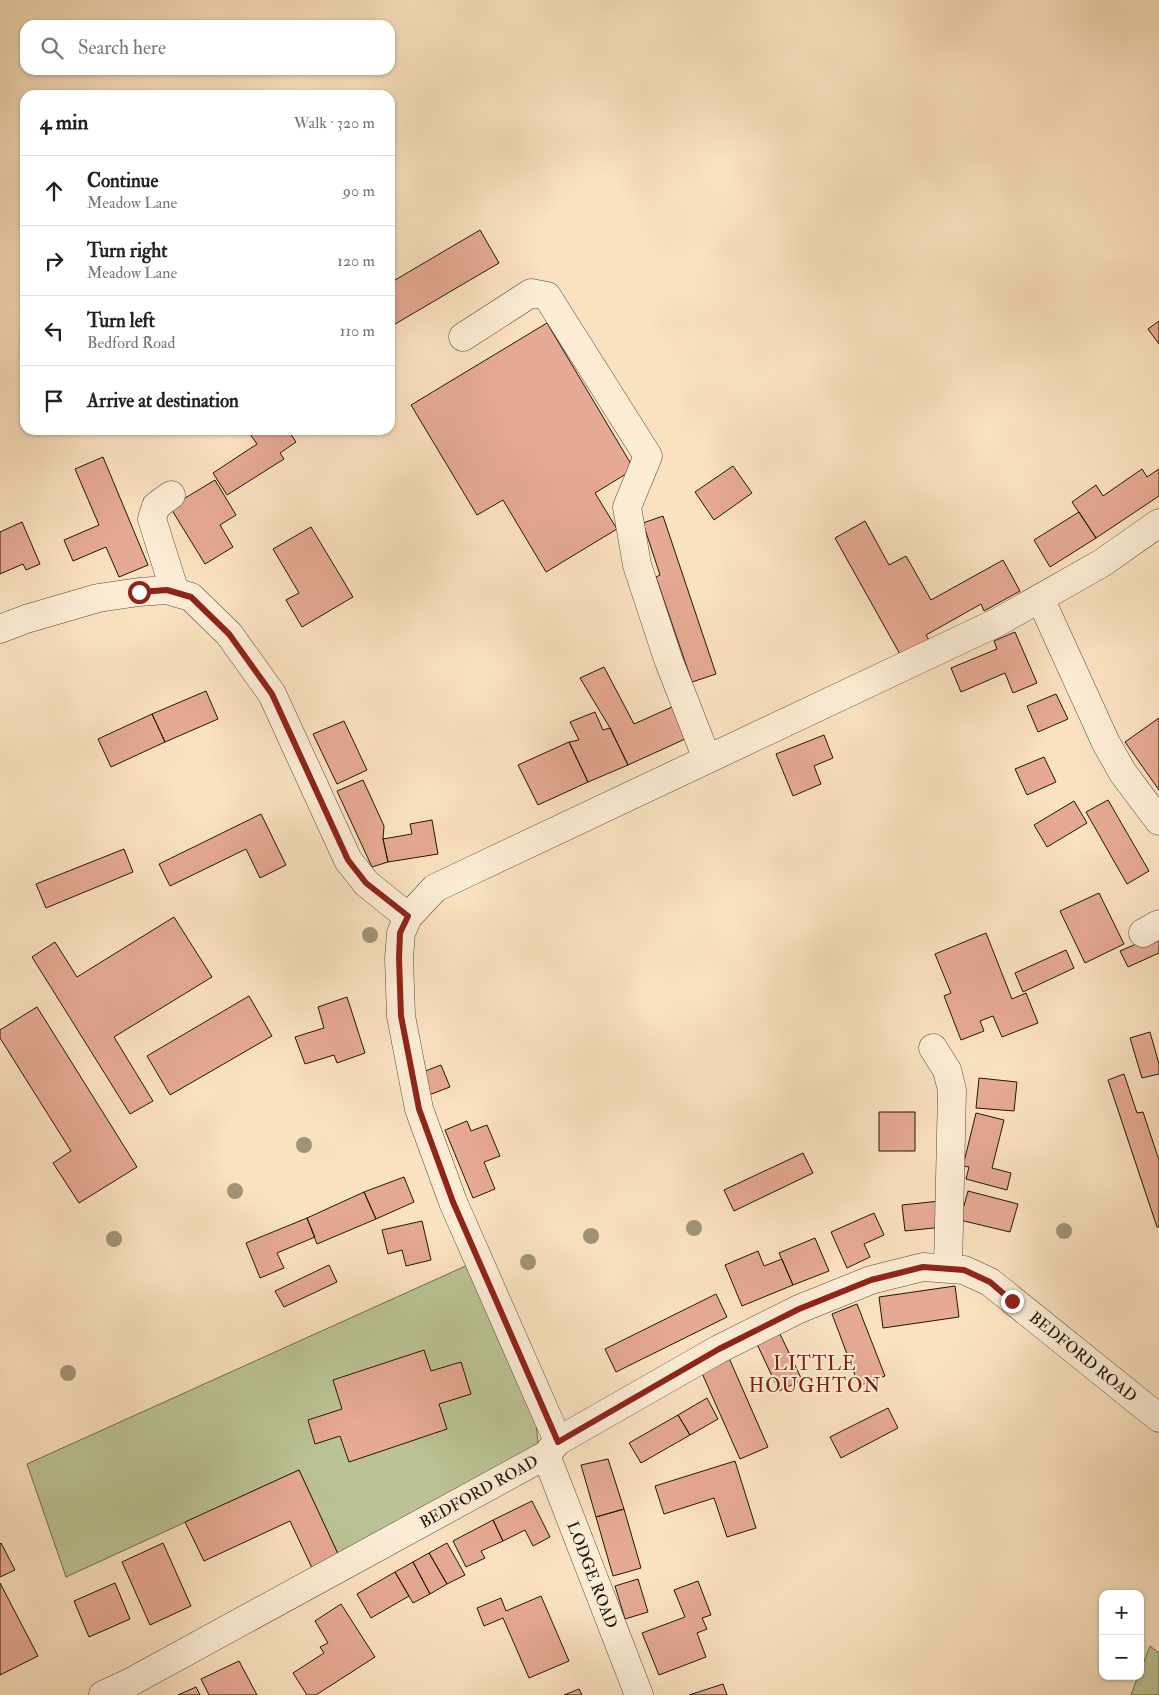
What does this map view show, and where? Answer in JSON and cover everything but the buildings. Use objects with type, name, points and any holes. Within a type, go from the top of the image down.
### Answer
[{"type":"street","points":[[463,336],[532,293],[547,296],[648,456],[627,508],[637,565],[668,659],[707,759]]},
{"type":"street","points":[[171,495],[156,506],[152,519],[175,592]]},
{"type":"street","points":[[0,629],[26,619],[98,598],[167,590],[191,597],[229,634],[272,694],[348,860],[366,883],[408,916],[435,888],[998,622],[1102,563],[1159,524]]},
{"type":"street","points":[[1040,598],[1106,744],[1123,773],[1159,821]]},
{"type":"street","name":"LODGE ROAD","points":[[408,916],[400,933],[401,1016],[419,1109],[453,1202],[552,1448],[639,1695]]},
{"type":"street","points":[[934,1048],[947,1070],[952,1090],[948,1268]]},
{"type":"street","name":"BEDFORD ROAD","points":[[103,1695],[129,1683],[552,1448],[719,1349],[799,1309],[871,1280],[923,1267],[964,1270],[990,1282],[1159,1418]]},
{"type":"green space","points":[[470,1264],[536,1423],[538,1443],[516,1461],[339,1556],[299,1470],[66,1577],[27,1464]]},
{"type":"green space","points":[[1150,1646],[1159,1653],[1159,1695],[1131,1695],[1137,1680],[1144,1680],[1144,1662]]},
{"type":"district","name":"LITTLE HOUGHTON","points":[[815,1375]]},
{"type":"route","points":[[139,592],[167,590],[191,597],[229,634],[272,694],[348,860],[366,883],[408,916],[400,933],[401,1016],[419,1109],[453,1202],[558,1442],[719,1349],[799,1309],[871,1280],[923,1267],[964,1270],[990,1282],[1012,1301]]}]
